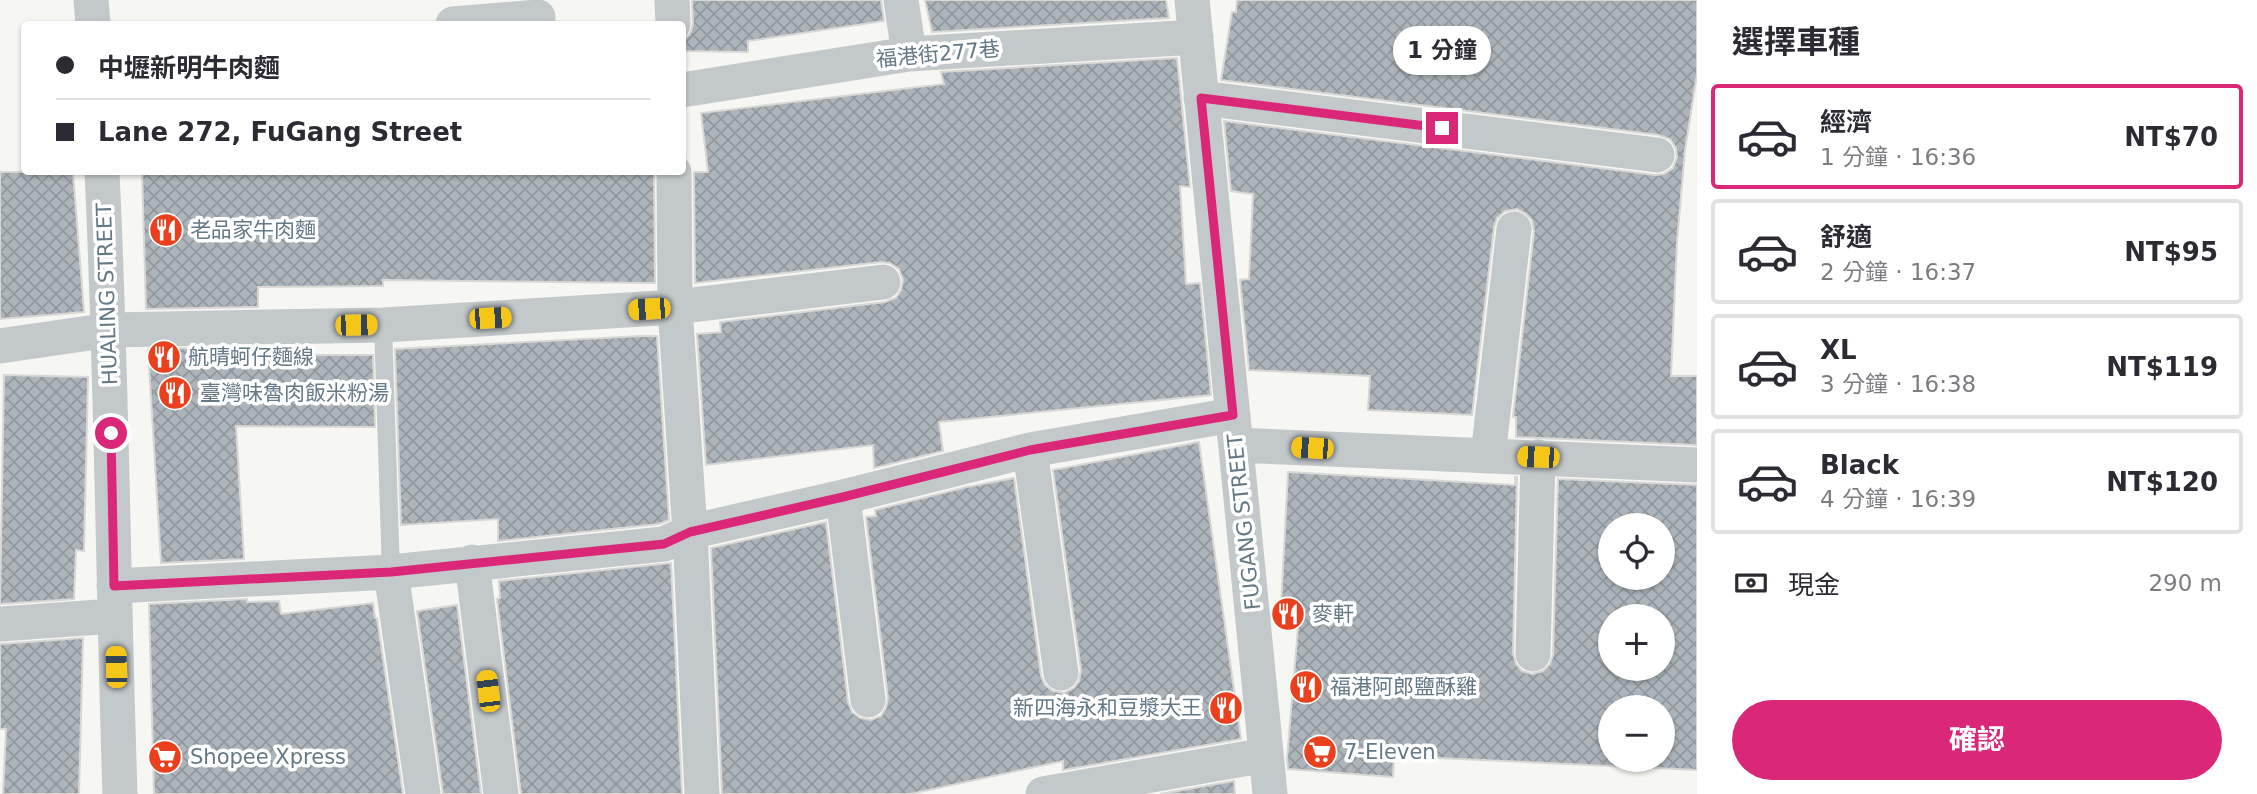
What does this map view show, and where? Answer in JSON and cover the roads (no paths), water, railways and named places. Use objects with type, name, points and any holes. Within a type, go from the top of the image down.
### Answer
[{"type":"street","points":[[91,0],[93,21]]},
{"type":"street","points":[[672,0],[673,21]]},
{"type":"street","points":[[901,0],[909,54]]},
{"type":"street","name":"FUGANG STREET","points":[[1192,0],[1270,794]]},
{"type":"street","points":[[489,21],[538,17]]},
{"type":"street","name":"福港街277巷","points":[[686,89],[909,54],[1196,37]]},
{"type":"street","points":[[1201,98],[1657,155]]},
{"type":"street","name":"HUALING STREET","points":[[102,175],[110,330],[120,794]]},
{"type":"street","points":[[674,175],[676,307],[702,794]]},
{"type":"street","points":[[1488,456],[1514,229]]},
{"type":"street","points":[[0,346],[110,330],[383,325],[676,307],[883,282]]},
{"type":"street","points":[[0,624],[114,601],[664,544],[690,532],[1030,450],[1235,430],[1488,456],[1697,465]]},
{"type":"street","points":[[1030,450],[1062,673]]},
{"type":"street","points":[[1533,654],[1538,457]]},
{"type":"street","points":[[843,497],[868,700]]},
{"type":"street","points":[[472,562],[501,794]]},
{"type":"street","points":[[391,572],[423,794]]},
{"type":"street","points":[[1043,794],[1266,755]]},
{"type":"lane","points":[[383,325],[391,572]]},
{"type":"place","name":"老品家牛肉麵","points":[[166,230]]},
{"type":"place","name":"航晴蚵仔麵線","points":[[164,357]]},
{"type":"place","name":"臺灣味魯肉飯米粉湯","points":[[175,393]]},
{"type":"place","name":"麥軒","points":[[1288,614]]},
{"type":"place","name":"福港阿郎鹽酥雞","points":[[1306,687]]},
{"type":"place","name":"新四海永和豆漿大王","points":[[1226,708]]},
{"type":"place","name":"7-Eleven","points":[[1320,752]]},
{"type":"place","name":"Shopee Xpress","points":[[165,757]]}]
